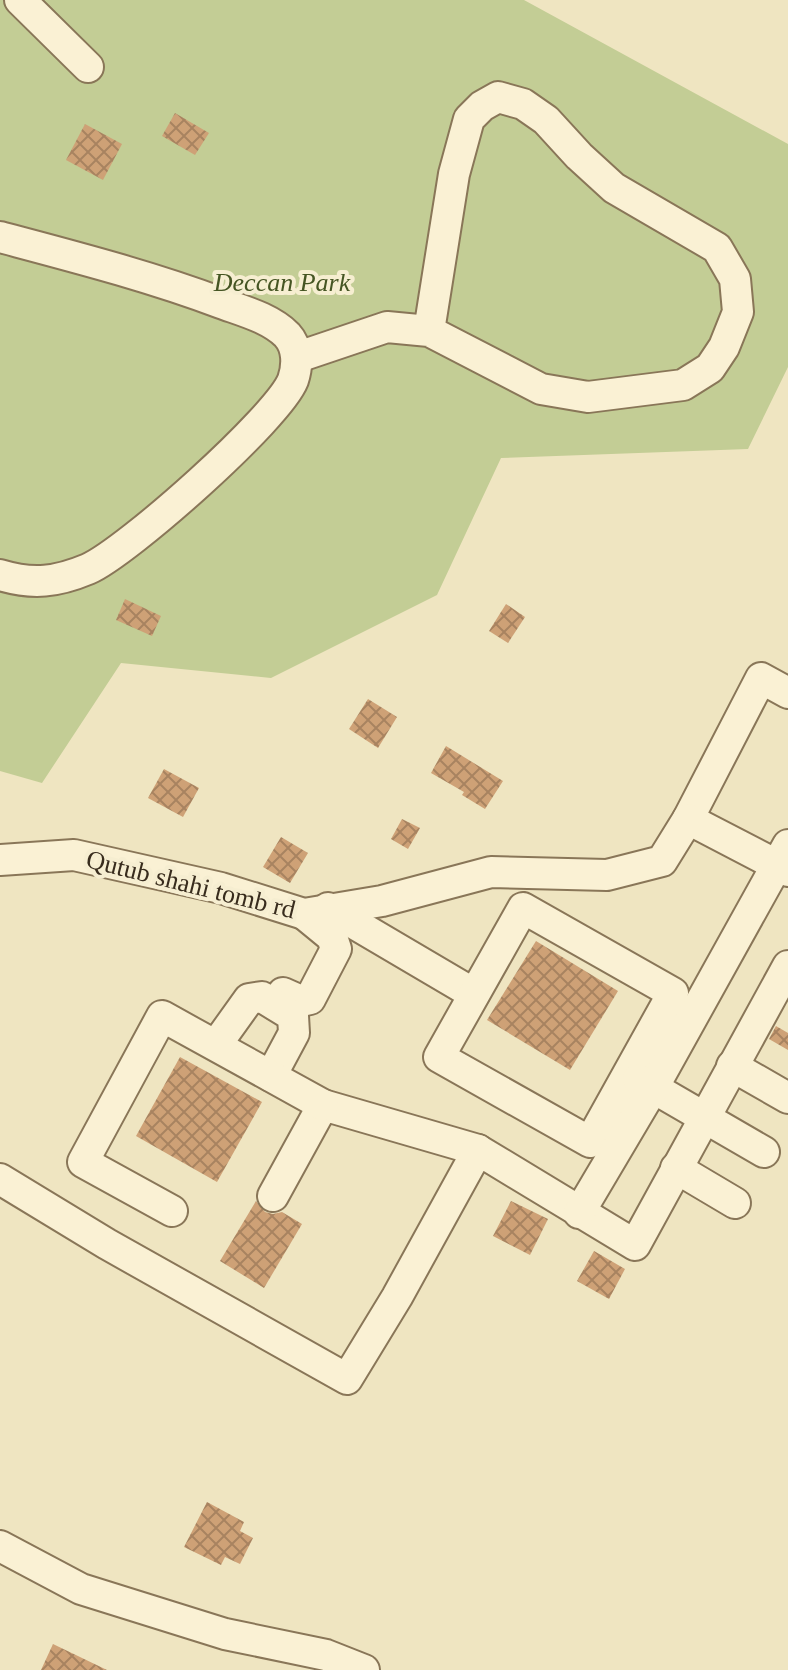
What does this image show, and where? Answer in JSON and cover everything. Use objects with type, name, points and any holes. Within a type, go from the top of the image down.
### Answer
[{"type":"street","points":[[20,0],[88,67]]},
{"type":"street","points":[[298,357],[387,327],[429,331],[541,389],[588,397],[683,385],[710,368],[724,347],[738,312],[735,279],[717,248],[614,188],[546,120],[523,104],[498,97],[482,106],[469,119],[454,174],[429,331]]},
{"type":"street","points":[[0,237],[166,282],[262,318],[288,336],[298,357],[292,382],[271,412],[205,477],[91,568],[52,581],[23,582],[0,575]]},
{"type":"street","name":"Qutub shahi tomb rd","points":[[0,860],[74,855],[316,911],[382,901],[491,872],[607,875],[662,861],[688,819],[761,678],[788,693]]},
{"type":"street","points":[[579,1213],[641,1081],[673,993],[523,908],[439,1057],[590,1142],[641,1081],[785,860],[688,819]]},
{"type":"street","points":[[316,911],[474,994]]},
{"type":"street","points":[[276,1005],[283,993],[301,1001],[310,999],[336,949],[316,911]]},
{"type":"street","points":[[172,1211],[83,1162],[162,1016],[323,1105],[478,1150],[635,1245],[788,966]]},
{"type":"street","points":[[216,1045],[249,999],[262,997],[293,1016],[294,1033],[271,1076]]},
{"type":"street","points":[[732,1066],[788,1098]]},
{"type":"street","points":[[641,1081],[764,1152]]},
{"type":"street","points":[[273,1196],[323,1105]]},
{"type":"street","points":[[0,1179],[107,1244],[347,1379],[397,1297],[478,1150]]},
{"type":"street","points":[[676,1168],[735,1203]]},
{"type":"street","points":[[0,1546],[81,1589],[225,1634],[326,1655],[364,1670]]},
{"type":"green space","name":"Deccan Park","points":[[0,0],[524,0],[788,144],[788,367],[748,449],[501,458],[437,595],[271,678],[121,663],[42,783],[0,771]]},
{"type":"building","points":[[175,113],[209,133],[195,155],[162,136]]},
{"type":"building","points":[[85,124],[122,144],[103,180],[66,160]]},
{"type":"building","points":[[125,599],[161,616],[152,636],[116,620]]},
{"type":"building","points":[[506,604],[525,617],[508,643],[489,631]]},
{"type":"building","points":[[368,699],[397,717],[378,748],[349,729]]},
{"type":"building","points":[[446,746],[503,781],[485,809],[462,795],[464,792],[431,773]]},
{"type":"building","points":[[164,769],[199,788],[183,817],[148,798]]},
{"type":"building","points":[[402,819],[420,828],[408,849],[391,839]]},
{"type":"building","points":[[281,837],[308,853],[290,883],[263,867]]},
{"type":"building","points":[[536,941],[618,991],[570,1070],[487,1020]]},
{"type":"building","points":[[776,1026],[788,1033],[788,1050],[769,1039]]},
{"type":"building","points":[[180,1057],[262,1102],[217,1182],[136,1136]]},
{"type":"building","points":[[256,1201],[265,1212],[282,1212],[302,1224],[264,1288],[220,1261]]},
{"type":"building","points":[[511,1201],[548,1219],[530,1255],[493,1236]]},
{"type":"building","points":[[594,1251],[625,1269],[609,1299],[577,1281]]},
{"type":"building","points":[[207,1502],[244,1522],[240,1531],[253,1538],[240,1564],[225,1557],[221,1565],[184,1547]]},
{"type":"building","points":[[53,1644],[107,1670],[41,1670]]}]
